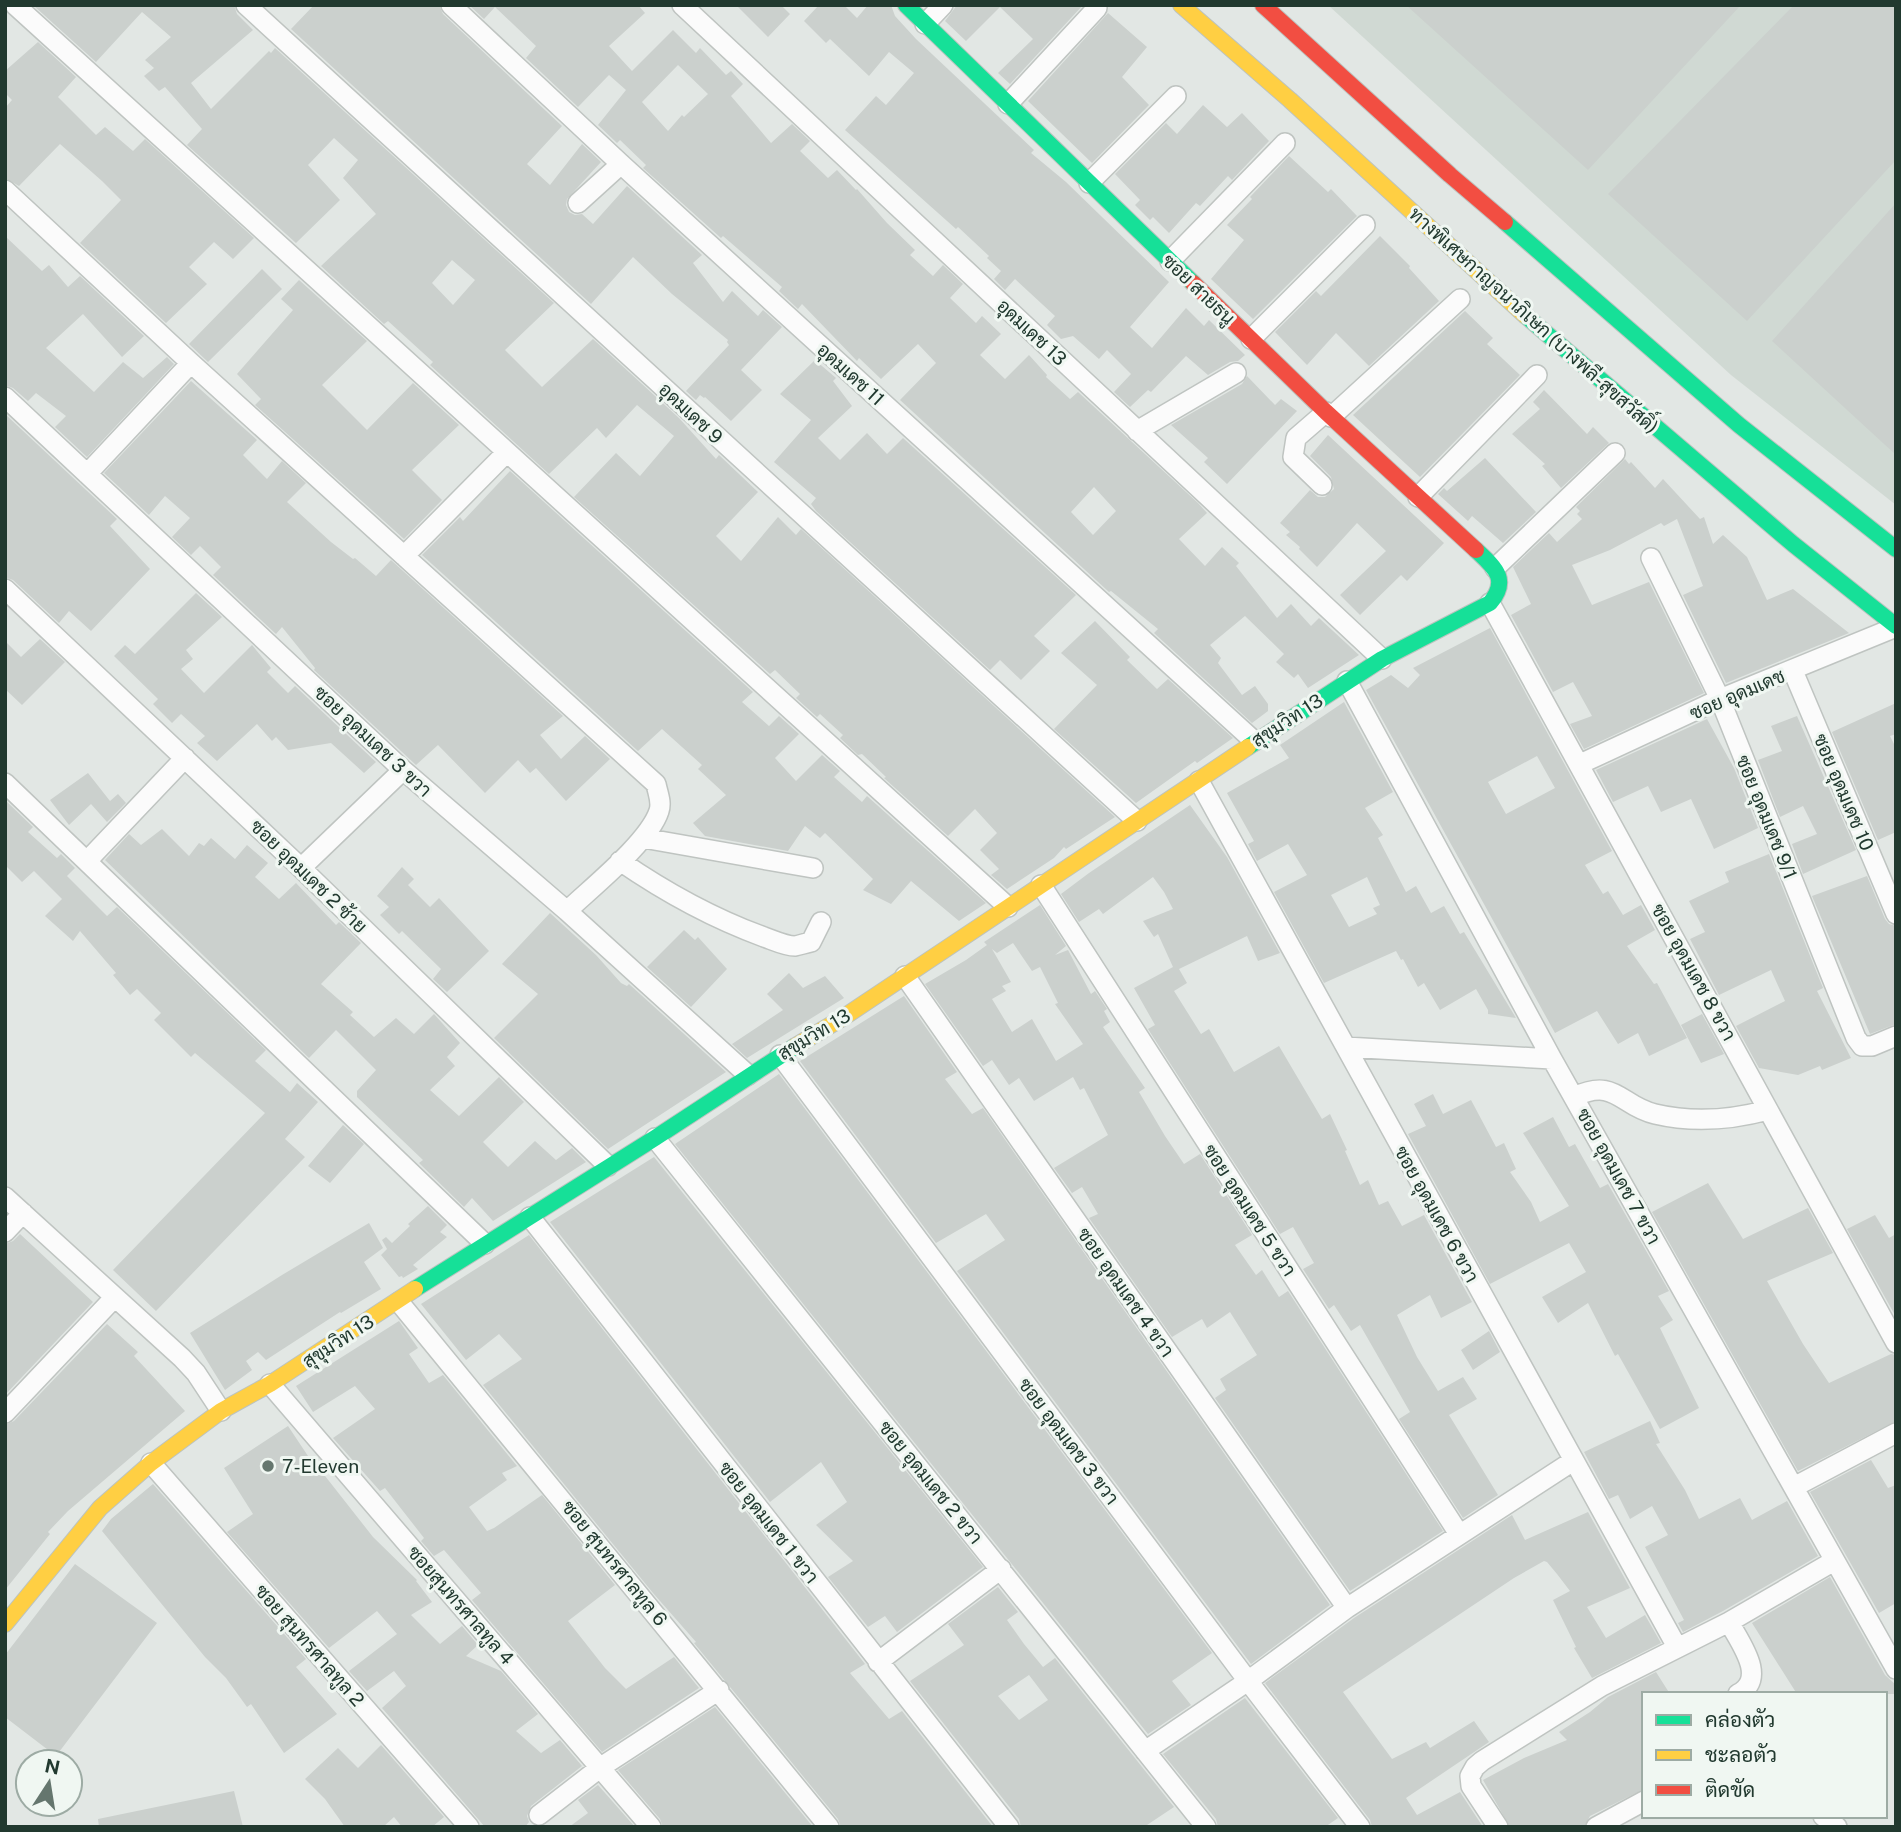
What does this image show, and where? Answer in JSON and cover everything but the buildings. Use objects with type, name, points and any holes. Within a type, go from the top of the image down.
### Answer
[{"type":"main road","name":"ซอย สายธนู","points":[[906,5],[1328,414],[1495,568]]},
{"type":"main road","name":"ทางพิเศษกาญจนาภิเษก (บางพลี-สุขสวัสดิ์)","points":[[1181,5],[1290,100],[1560,347],[1793,544],[1896,626]]},
{"type":"main road","points":[[1263,5],[1450,175],[1739,425],[1896,549]]},
{"type":"main road","points":[[1490,603],[1500,588],[1495,568]]},
{"type":"main road","name":"สุขุมวิท 13","points":[[5,1624],[100,1508],[151,1463],[221,1411],[270,1384],[485,1244],[655,1138],[748,1075],[844,1017],[1347,681],[1382,659],[1490,603]]},
{"type":"street","points":[[15,5],[1009,907]]},
{"type":"street","name":"อุดมเดช 9","points":[[246,5],[1137,821]]},
{"type":"street","name":"อุดมเดช 11","points":[[450,5],[1254,741]]},
{"type":"street","name":"อุดมเดช 13","points":[[682,5],[1382,659]]},
{"type":"street","points":[[926,24],[943,5]]},
{"type":"street","points":[[1008,104],[1097,8]]},
{"type":"street","points":[[1089,183],[1176,96]]},
{"type":"street","points":[[1170,261],[1285,143]]},
{"type":"street","points":[[578,203],[621,164]]},
{"type":"street","points":[[5,190],[191,363],[656,785],[661,802],[658,814],[643,838],[567,911]]},
{"type":"street","points":[[1251,339],[1365,225]]},
{"type":"street","points":[[1322,485],[1293,457],[1296,438],[1328,414],[1460,299]]},
{"type":"street","points":[[88,474],[191,363]]},
{"type":"street","points":[[1137,431],[1236,373]]},
{"type":"street","points":[[1418,497],[1537,375]]},
{"type":"street","name":"ซอย อุดมเดช 3 ขวา","points":[[5,397],[403,770],[567,911],[748,1075]]},
{"type":"street","points":[[404,556],[507,452]]},
{"type":"street","points":[[1495,568],[1615,453]]},
{"type":"street","name":"ซอย อุดมเดช 9/1","points":[[1651,558],[1720,699],[1856,1038],[1862,1046],[1872,1046],[1896,1036]]},
{"type":"street","name":"ซอย อุดมเดช 2 ซ้าย","points":[[5,590],[301,868],[608,1167]]},
{"type":"street","name":"ซอย อุดมเดช 8 ขวา","points":[[1490,603],[1896,1343]]},
{"type":"street","name":"ซอย อุดมเดช","points":[[1580,764],[1720,699],[1793,671],[1896,626]]},
{"type":"street","name":"ซอย อุดมเดช 10","points":[[1793,671],[1896,914]]},
{"type":"street","name":"ซอย อุดมเดช 7 ขวา","points":[[1347,681],[1552,1059],[1896,1669]]},
{"type":"street","points":[[87,861],[185,758]]},
{"type":"street","points":[[301,868],[403,770]]},
{"type":"street","name":"ซอย อุดมเดช 6 ขวา","points":[[1199,781],[1677,1647]]},
{"type":"street","points":[[5,783],[485,1244]]},
{"type":"street","points":[[643,838],[813,868]]},
{"type":"street","points":[[620,861],[654,885],[689,904],[772,940],[794,946],[811,942],[821,922]]},
{"type":"street","name":"ซอย อุดมเดช 5 ขวา","points":[[1041,885],[1459,1534]]},
{"type":"street","name":"ซอย อุดมเดช 4 ขวา","points":[[905,976],[1347,1608]]},
{"type":"street","points":[[1346,1047],[1552,1059]]},
{"type":"street","name":"ซอย อุดมเดช 3 ขวา","points":[[780,1055],[1360,1827]]},
{"type":"street","points":[[1574,1097],[1602,1089],[1651,1113],[1689,1119],[1738,1118],[1768,1110]]},
{"type":"street","name":"ซอย อุดมเดช 2 ขวา","points":[[655,1138],[1206,1827]]},
{"type":"street","points":[[5,1197],[196,1373],[221,1411]]},
{"type":"street","points":[[5,1232],[23,1213]]},
{"type":"street","name":"ซอย อุดมเดช 1 ขวา","points":[[530,1217],[1009,1827]]},
{"type":"street","points":[[5,1413],[114,1298]]},
{"type":"street","name":"ซอย สุนทรศาลทูล 6","points":[[399,1301],[829,1827]]},
{"type":"street","name":"ซอยสุนทรศาลทูล 4","points":[[270,1384],[651,1827]]},
{"type":"street","points":[[1794,1487],[1896,1433]]},
{"type":"street","points":[[1145,1751],[1248,1681],[1347,1608],[1573,1461]]},
{"type":"street","name":"ซอย สุนทรศาลทูล 2","points":[[151,1463],[469,1827]]},
{"type":"street","points":[[1498,1827],[1471,1786],[1469,1776],[1475,1767],[1602,1686],[1729,1622],[1834,1561]]},
{"type":"street","points":[[878,1662],[1000,1569]]},
{"type":"street","points":[[1729,1622],[1753,1671],[1752,1681],[1742,1692]]},
{"type":"street","points":[[539,1815],[601,1767],[719,1690]]},
{"type":"street","points":[[1596,1827],[1642,1802]]},
{"type":"shaded area","points":[[1328,5],[1896,5],[1896,505],[1731,375]]},
{"type":"traffic: fast","points":[[906,5],[1193,283]]},
{"type":"traffic: fast","points":[[1505,222],[1739,425],[1896,549]]},
{"type":"traffic: fast","points":[[1526,316],[1793,544],[1896,626]]},
{"type":"traffic: fast","points":[[1248,747],[1382,659],[1490,603],[1496,595],[1499,580],[1494,568],[1476,550]]},
{"type":"traffic: fast","points":[[415,1289],[794,1047]]},
{"type":"traffic: slow","points":[[1181,5],[1290,100],[1526,316]]},
{"type":"traffic: slow","points":[[794,1047],[844,1017],[1248,747]]},
{"type":"traffic: slow","points":[[5,1624],[100,1508],[151,1463],[221,1411],[270,1384],[415,1289]]},
{"type":"traffic: jam","points":[[1263,5],[1505,222]]},
{"type":"traffic: jam","points":[[1193,283],[1326,412],[1476,550]]},
{"type":"place","name":"7-Eleven","points":[[268,1466]]}]
